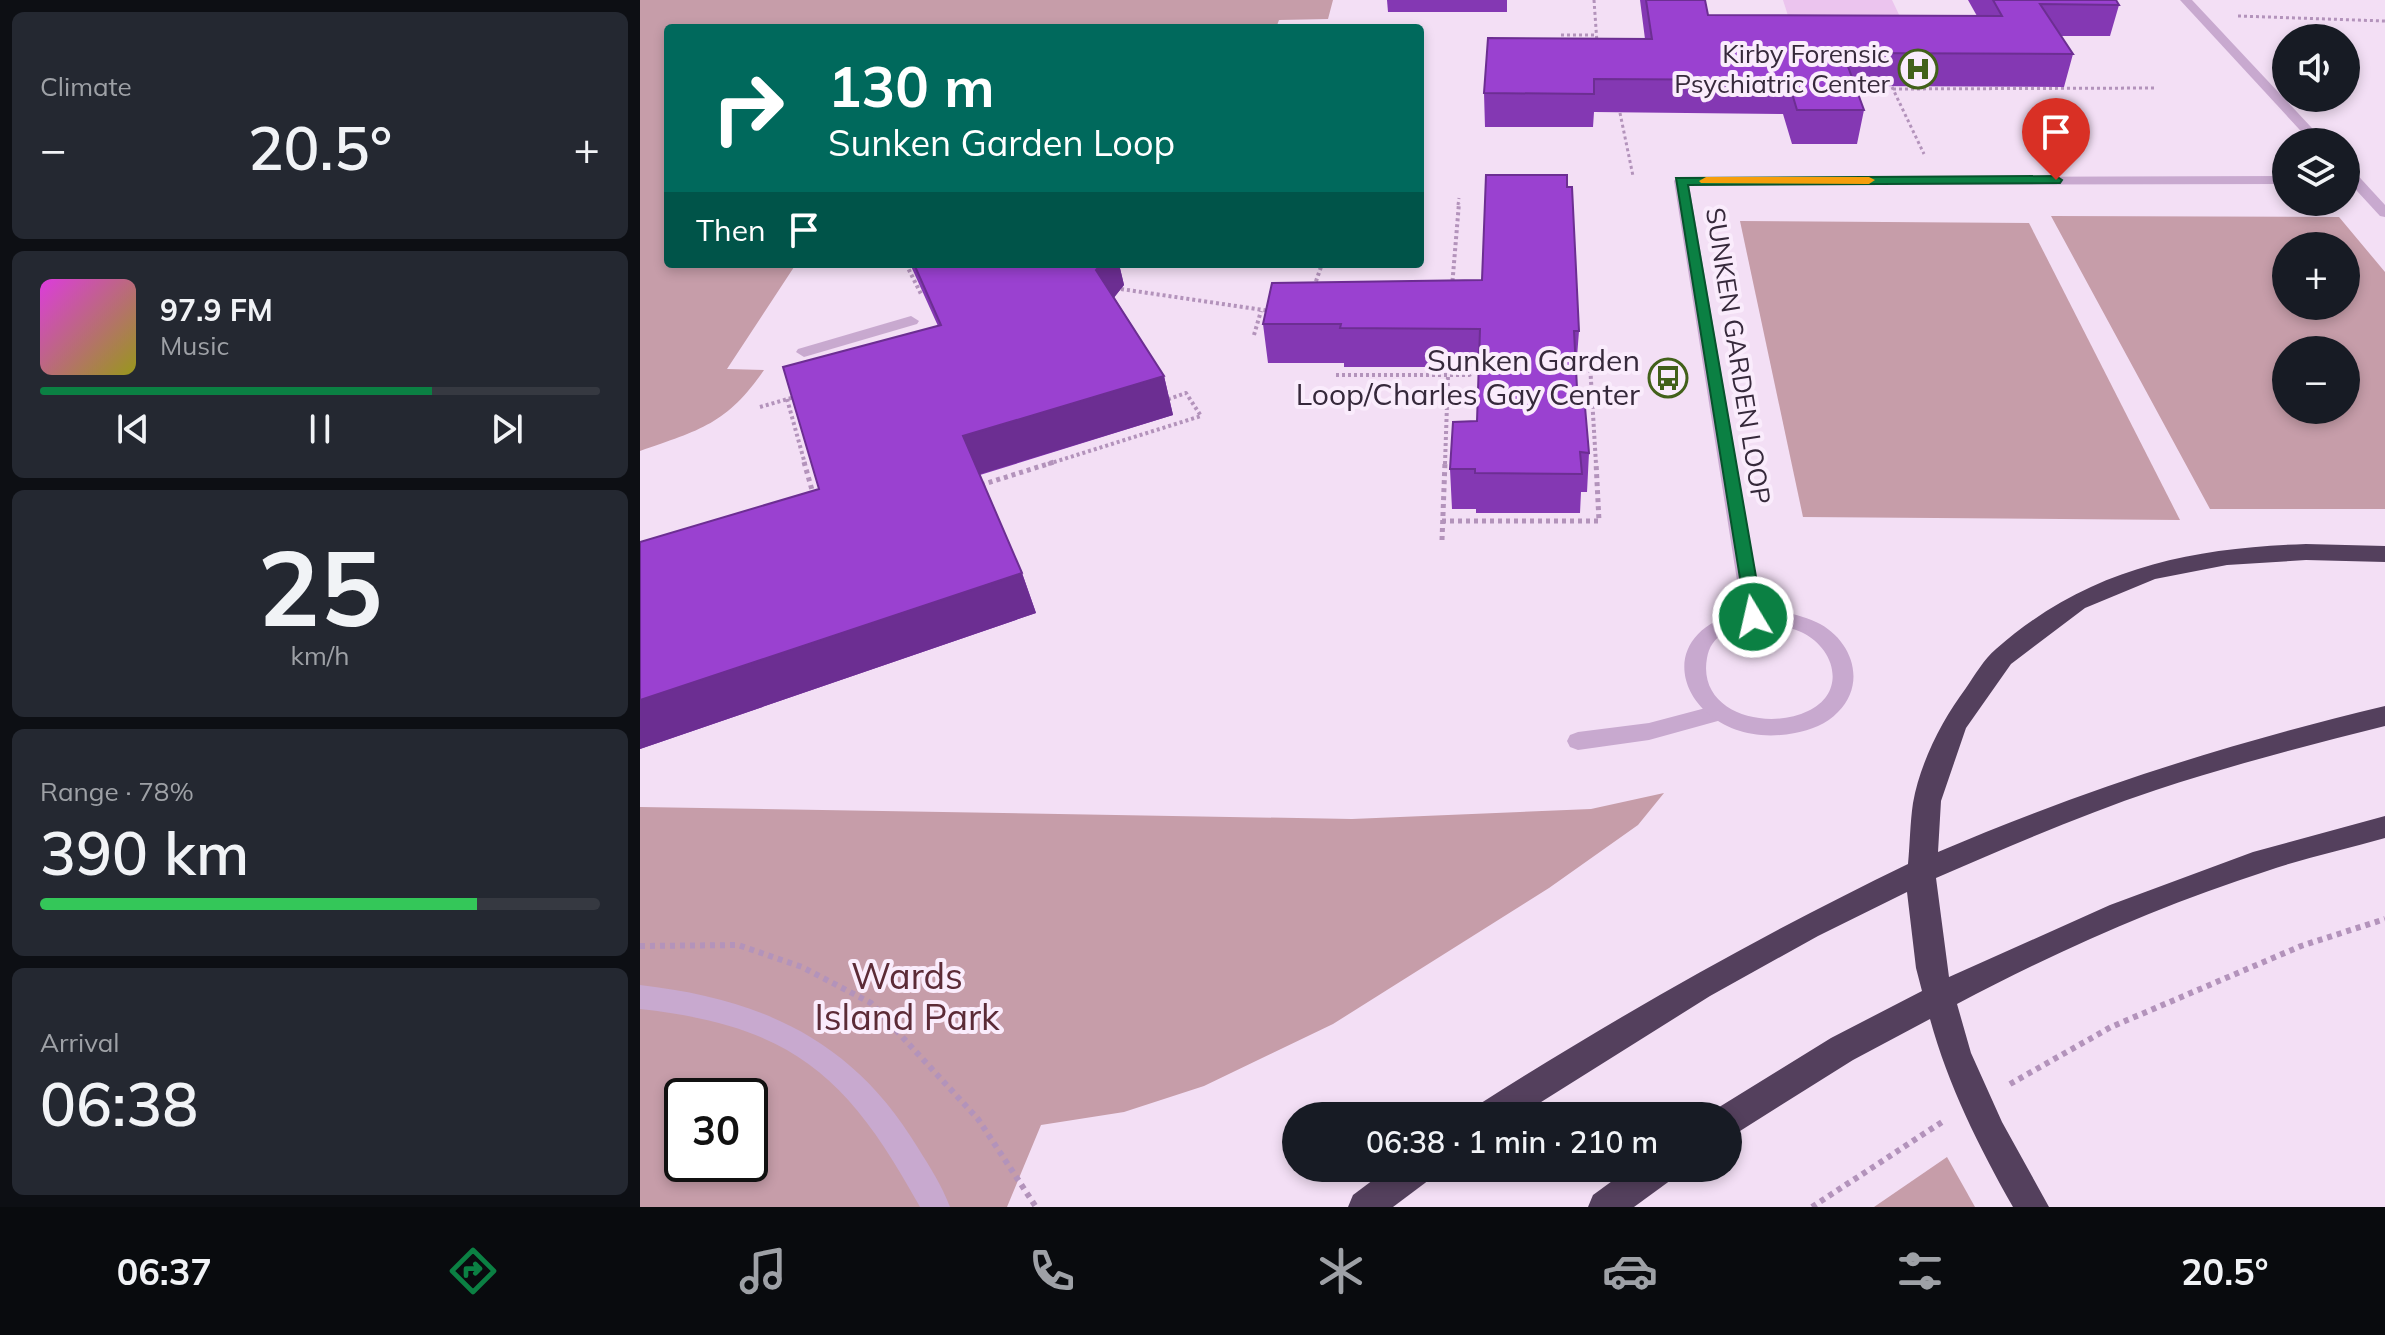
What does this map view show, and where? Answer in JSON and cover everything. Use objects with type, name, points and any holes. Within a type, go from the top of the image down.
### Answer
[{"type":"highway","points":[[2032,1207],[1969,1087],[1932,982],[1924,938],[1919,894],[1927,810],[1943,752],[1962,711],[1980,683],[2025,638],[2078,602],[2165,569],[2199,561],[2270,553],[2385,554]]},
{"type":"highway","points":[[1511,1102],[1574,1059],[1696,986],[1822,919],[1941,863],[2060,812],[2150,781],[2260,747],[2385,716]]},
{"type":"highway","points":[[1742,1111],[1842,1049],[1990,971],[2076,933],[2263,860],[2385,827]]},
{"type":"highway","points":[[1365,1207],[1398,1182]]},
{"type":"highway","points":[[1605,1207],[1640,1182]]},
{"type":"street","points":[[2186,0],[2305,128]]},
{"type":"street","name":"SUNKEN GARDEN LOOP","points":[[1753,617],[1681,181],[2272,180]]},
{"type":"street","points":[[2360,188],[2385,213]]},
{"type":"street","points":[[804,352],[911,321]]},
{"type":"street","points":[[1753,617],[1795,622],[1828,640],[1844,670],[1844,687],[1838,700],[1824,713],[1785,726],[1762,728],[1737,724],[1717,713],[1702,695],[1696,677],[1696,659],[1701,644],[1712,630],[1753,617]]},
{"type":"street","points":[[1578,741],[1618,738],[1684,726],[1717,713]]},
{"type":"street","points":[[640,997],[718,1009],[769,1024],[808,1047],[851,1082],[885,1121],[936,1207]]},
{"type":"path","points":[[1594,0],[1597,48]]},
{"type":"path","points":[[2200,15],[2385,21]]},
{"type":"path","points":[[1561,35],[1596,35]]},
{"type":"path","points":[[1936,180],[1892,87],[2154,88]]},
{"type":"path","points":[[1620,113],[1633,176]]},
{"type":"path","points":[[1452,292],[1459,198]]},
{"type":"path","points":[[1310,299],[1321,268]]},
{"type":"path","points":[[1121,289],[1274,311]]},
{"type":"path","points":[[1254,335],[1261,311]]},
{"type":"path","points":[[1336,375],[1474,375],[1485,363]]},
{"type":"path","points":[[1442,521],[1599,521],[1590,364]]},
{"type":"path","points":[[1442,540],[1448,375]]},
{"type":"path","points":[[981,485],[1201,416],[1186,393],[1163,401]]},
{"type":"path","points":[[787,399],[816,503]]},
{"type":"path","points":[[2001,1088],[2111,1027],[2301,946],[2385,919]]},
{"type":"path","points":[[640,946],[738,945],[802,967],[871,1003],[978,1119],[1036,1207]]},
{"type":"path","points":[[1812,1207],[1960,1111]]},
{"type":"green space","points":[[640,0],[1333,0],[1328,19],[1279,20],[1278,24],[664,24],[664,268],[793,268],[727,369],[764,370],[751,388],[711,423],[640,451]]},
{"type":"green space","points":[[2051,216],[2339,217],[2352,232],[2272,232],[2272,320],[2360,320],[2360,242],[2385,272],[2385,509],[2210,509]]},
{"type":"green space","points":[[1740,221],[2029,223],[2180,520],[1803,517]]},
{"type":"green space","name":"Wards Island Park","points":[[1664,793],[1638,825],[1549,888],[1333,1024],[1204,1086],[1124,1112],[1041,1125],[1007,1207],[640,1207],[640,807],[1352,819],[1591,809]]},
{"type":"green space","points":[[1947,1157],[1975,1207],[1874,1207]]},
{"type":"shaded area","points":[[1783,0],[1892,0],[1903,23],[1790,22]]},
{"type":"building","points":[[1646,0],[1705,0],[1708,15],[2002,16],[1993,0],[2116,0],[2119,5],[2040,4],[2073,54],[1843,53],[1864,110],[1797,110],[1788,80],[1594,79],[1594,94],[1484,93],[1488,38],[1652,39]]},
{"type":"building","points":[[1486,175],[1567,175],[1567,187],[1572,187],[1579,331],[1574,331],[1578,407],[1585,407],[1589,453],[1580,452],[1582,474],[1475,473],[1475,469],[1450,469],[1453,422],[1477,421],[1480,329],[1263,324],[1272,283],[1482,280]]},
{"type":"building","points":[[916,268],[1098,268],[1096,270],[1164,376],[963,436],[1022,573],[640,700],[640,542],[819,489],[783,367],[941,325]]},
{"type":"slow traffic","points":[[1706,181],[1869,180]]},
{"type":"place","name":"Kirby Forensic Psychiatric Center","points":[[1918,69]]},
{"type":"place","name":"Sunken Garden Loop/Charles Gay Center","points":[[1668,378]]},
{"type":"route","points":[[1753,617],[1681,181],[2056,180]]}]
